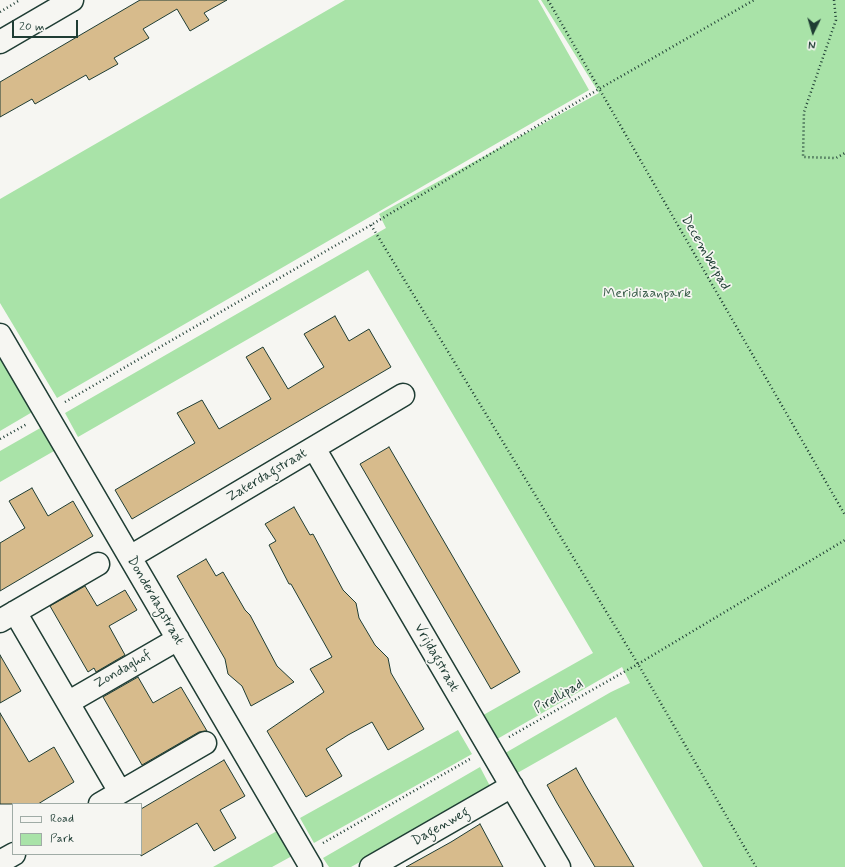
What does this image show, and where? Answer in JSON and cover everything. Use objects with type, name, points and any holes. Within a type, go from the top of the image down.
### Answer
[{"type":"street","points":[[0,42],[43,7],[72,0]]},
{"type":"street","name":"Donderdagstraat","points":[[0,335],[307,861]]},
{"type":"street","name":"Zaterdagstraat","points":[[130,557],[403,395]]},
{"type":"street","name":"Vrijdagstraat","points":[[314,448],[559,867]]},
{"type":"street","points":[[98,564],[8,617],[69,702],[120,792]]},
{"type":"street","name":"Zondaghof","points":[[69,702],[178,639]]},
{"type":"street","points":[[102,803],[205,743]]},
{"type":"street","name":"Dagenweg","points":[[371,867],[512,786]]},
{"type":"street","points":[[0,862],[12,855]]},
{"type":"path","points":[[0,12],[20,0]]},
{"type":"path","name":"Decemberpad","points":[[548,0],[845,515]]},
{"type":"path","points":[[0,440],[371,225],[599,89],[754,0]]},
{"type":"path","points":[[834,0],[836,20],[804,112],[803,157],[836,158],[845,153]]},
{"type":"path","points":[[371,225],[638,664],[756,867]]},
{"type":"path","name":"Pirellipad","points":[[307,861],[489,748],[638,664],[845,540]]},
{"type":"green space","points":[[345,0],[538,0],[589,90],[57,398],[0,303],[0,199]]},
{"type":"green space","name":"Meridiaanpark","points":[[541,0],[845,0],[845,867],[703,867],[616,717],[512,776],[500,756],[611,692],[630,683],[622,667],[492,742],[478,718],[593,653],[368,270],[78,437],[65,413],[386,228],[379,214],[599,93]]},
{"type":"green space","points":[[0,353],[34,411],[0,431]]},
{"type":"green space","points":[[42,427],[54,451],[0,482],[0,451]]},
{"type":"green space","points":[[458,730],[472,754],[314,843],[300,818]]},
{"type":"green space","points":[[480,767],[491,788],[351,867],[329,867],[323,858]]},
{"type":"green space","points":[[277,831],[292,856],[272,867],[213,867]]},
{"type":"building","points":[[140,0],[227,0],[204,13],[209,20],[190,31],[177,9],[143,29],[149,38],[114,58],[118,64],[89,80],[86,75],[35,104],[32,99],[0,117],[0,82]]},
{"type":"building","points":[[335,316],[349,341],[369,329],[391,367],[132,519],[115,490],[195,443],[177,413],[202,400],[219,429],[271,399],[246,357],[263,347],[288,389],[324,367],[304,334]]},
{"type":"building","points":[[389,447],[520,672],[491,689],[360,464]]},
{"type":"building","points":[[32,488],[48,516],[73,501],[93,536],[0,591],[0,543],[25,528],[9,501]]},
{"type":"building","points":[[294,507],[310,535],[313,534],[343,590],[356,603],[359,618],[375,645],[388,658],[391,673],[424,729],[388,750],[372,722],[348,735],[326,749],[342,776],[306,797],[267,731],[324,692],[310,669],[332,657],[291,584],[289,584],[269,545],[276,541],[265,524]]},
{"type":"building","points":[[206,559],[216,576],[223,572],[245,610],[250,615],[277,666],[294,682],[251,706],[242,686],[228,674],[225,659],[177,576]]},
{"type":"building","points":[[85,586],[97,606],[125,590],[137,610],[109,626],[125,655],[96,672],[94,668],[88,672],[50,606]]},
{"type":"building","points":[[0,655],[21,691],[0,703]]},
{"type":"building","points":[[138,677],[153,703],[181,687],[207,731],[199,732],[142,765],[103,697]]},
{"type":"building","points":[[0,713],[29,762],[54,747],[74,782],[40,803],[0,804]]},
{"type":"building","points":[[224,760],[245,796],[220,810],[236,838],[214,851],[197,823],[141,856],[142,808]]},
{"type":"building","points":[[576,768],[634,867],[595,867],[557,803],[547,785]]},
{"type":"building","points":[[480,824],[503,867],[406,867],[451,842]]}]
